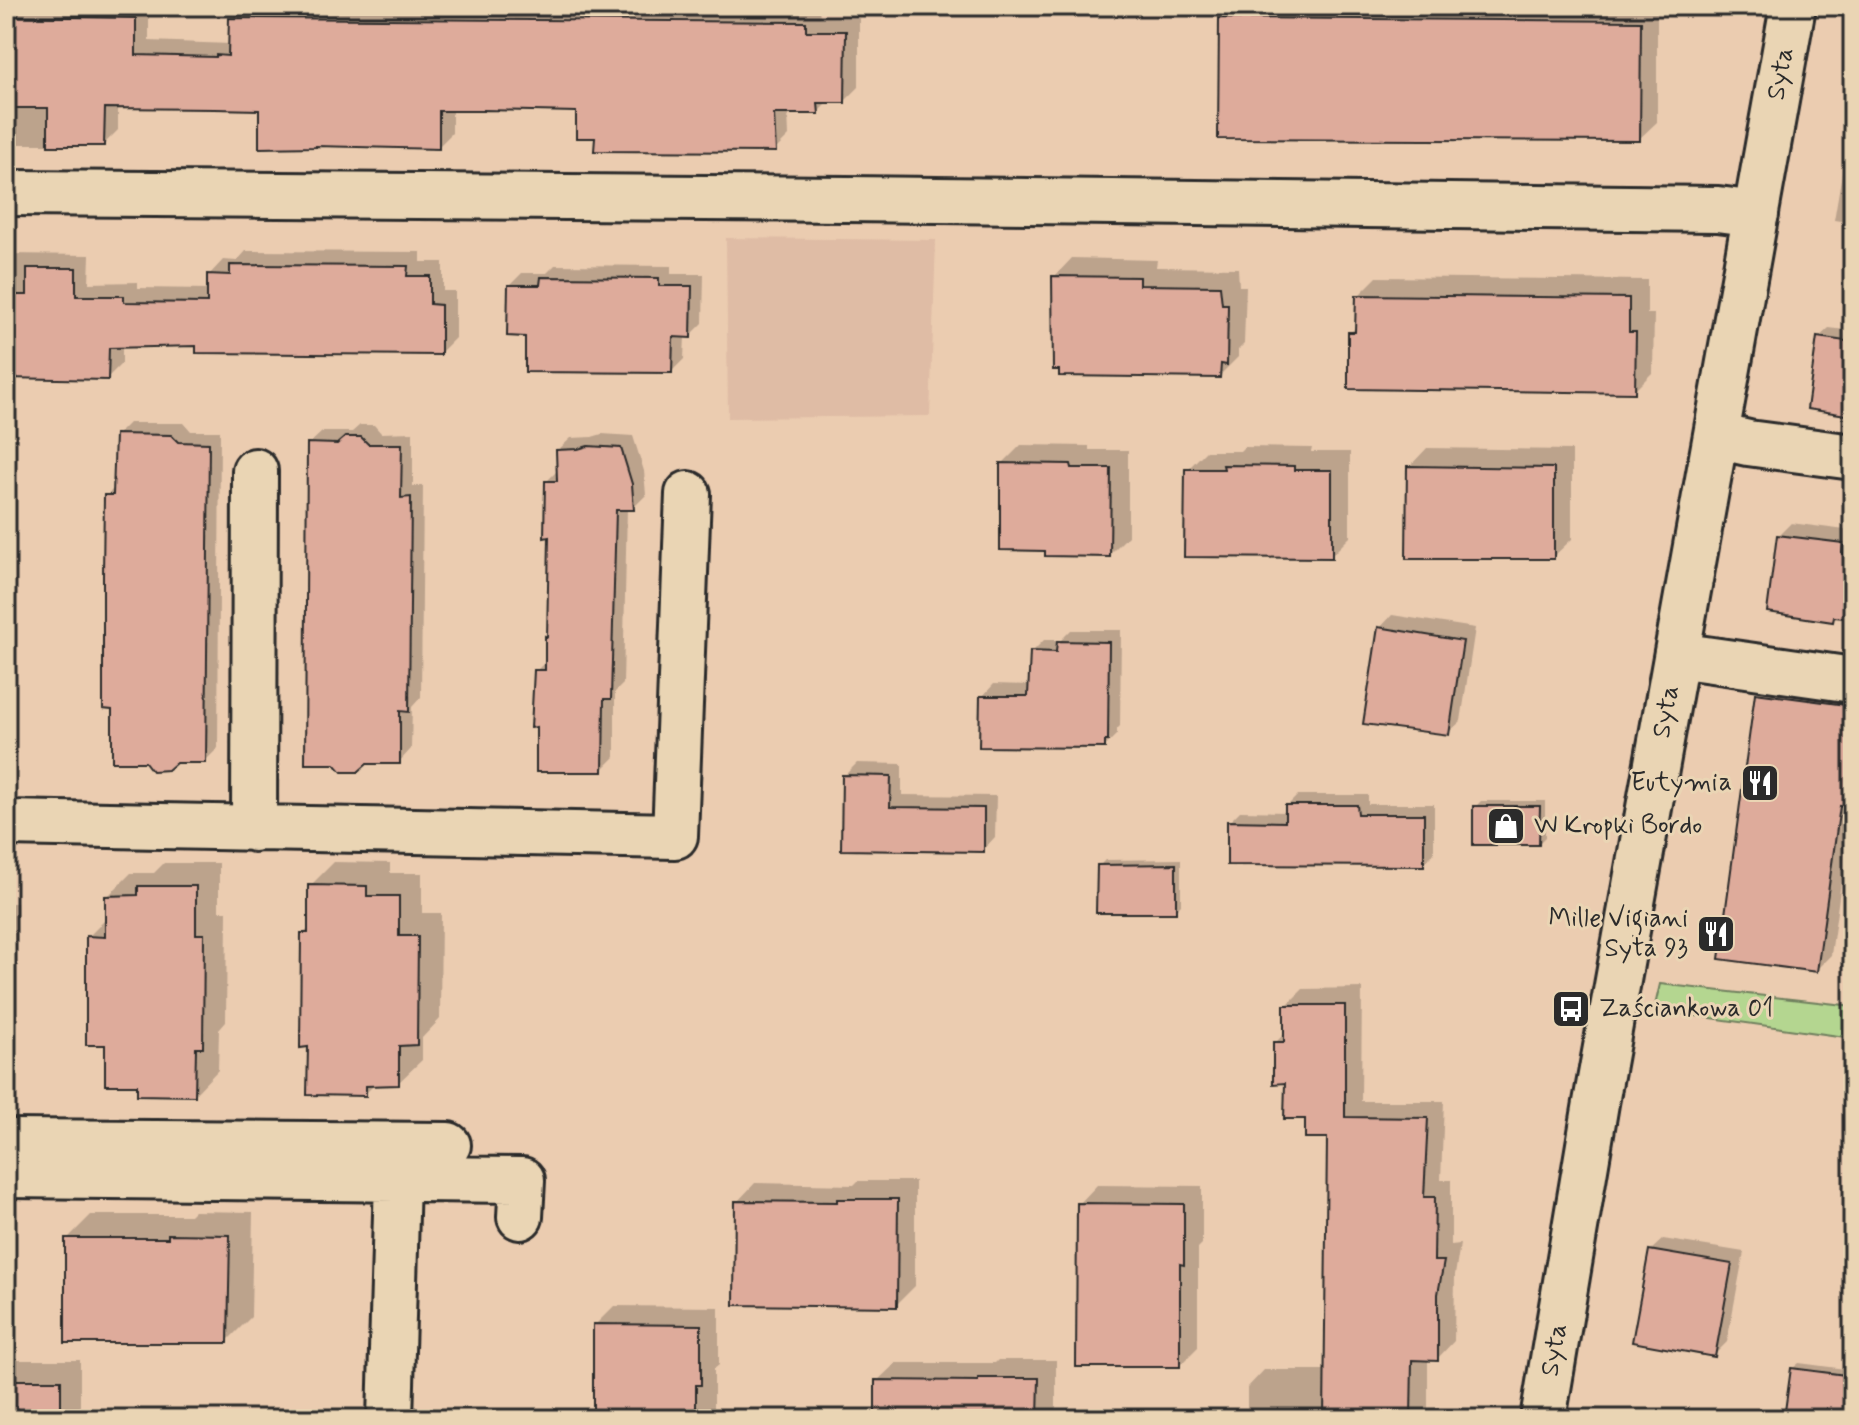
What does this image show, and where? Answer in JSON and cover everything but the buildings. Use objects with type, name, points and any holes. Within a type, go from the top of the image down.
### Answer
[{"type":"street","name":"Syta","points":[[1543,1419],[1596,1103],[1793,6]]},
{"type":"street","points":[[6,193],[1687,208],[1756,214]]},
{"type":"street","points":[[1717,436],[1853,457]]},
{"type":"street","points":[[254,829],[255,471]]},
{"type":"street","points":[[6,823],[675,836],[688,494]]},
{"type":"street","points":[[1677,655],[1853,680]]},
{"type":"street","points":[[6,1142],[448,1145]]},
{"type":"street","points":[[6,1175],[522,1180],[520,1217]]},
{"type":"street","points":[[390,1419],[397,1180]]},
{"type":"shaded area","points":[[726,238],[936,240],[930,416],[728,418]]},
{"type":"green space","points":[[1660,984],[1853,1006],[1853,1038],[1654,1010]]},
{"type":"place","name":"Eutymia","points":[[1760,783]]},
{"type":"place","name":"W Kropki Bordo","points":[[1506,826]]},
{"type":"place","name":"Mille Vigiani Syta 93","points":[[1716,934]]},
{"type":"place","name":"Zaściankowa 01","points":[[1571,1009]]}]
